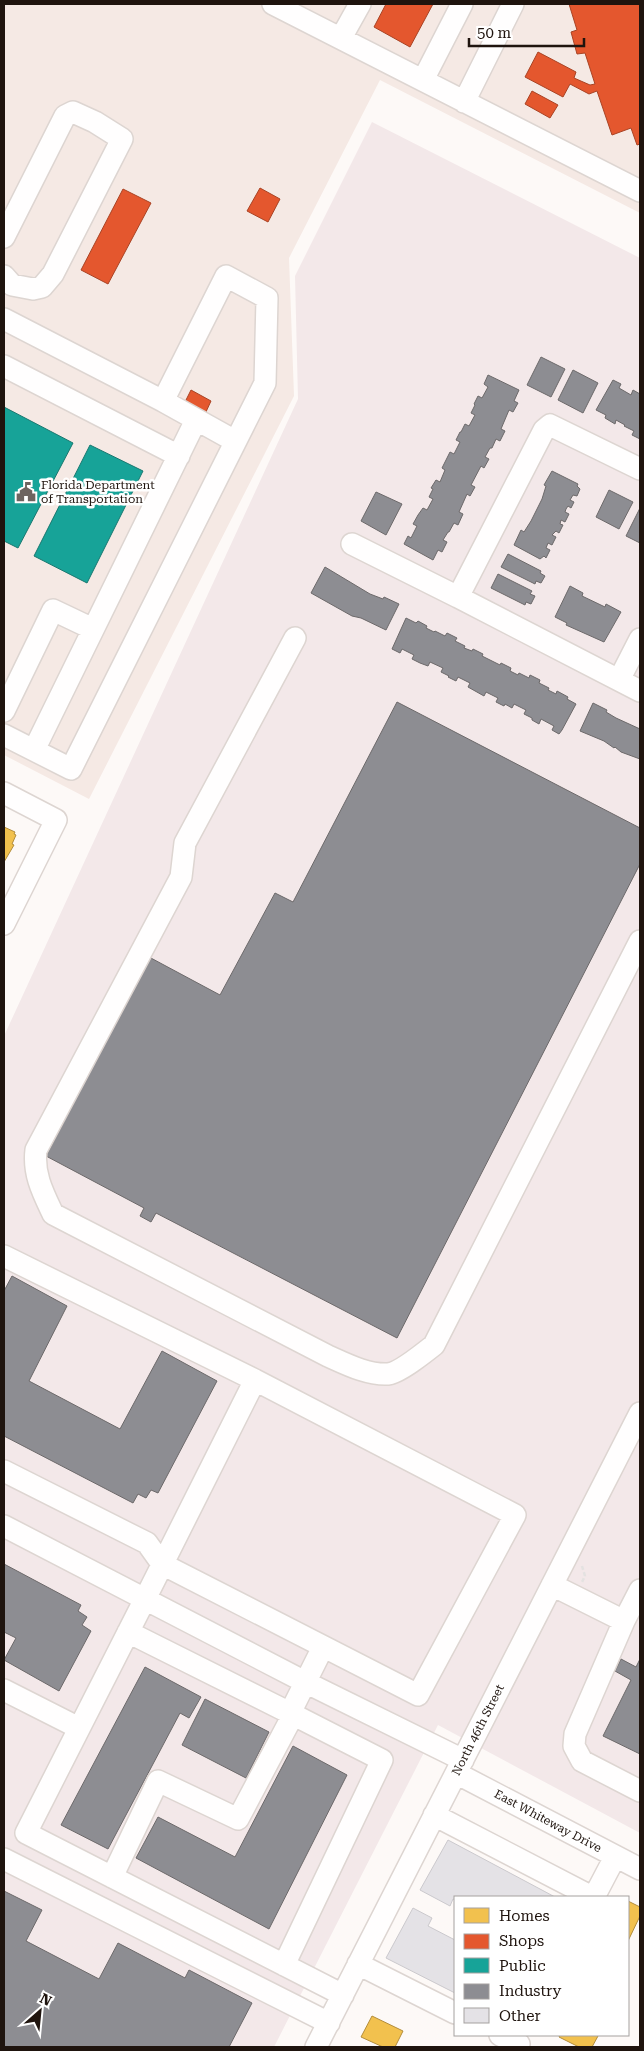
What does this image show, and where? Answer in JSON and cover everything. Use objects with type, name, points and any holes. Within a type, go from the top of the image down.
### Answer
[{"type":"street","points":[[273,4],[640,191]]},
{"type":"street","points":[[342,38],[360,4]]},
{"type":"street","points":[[422,80],[462,4]]},
{"type":"street","points":[[464,102],[513,4]]},
{"type":"street","points":[[4,237],[65,116],[73,112],[95,122],[122,139],[53,274],[42,287],[33,289],[7,287]]},
{"type":"street","points":[[4,735],[71,769],[264,383],[267,298],[226,276],[163,401]]},
{"type":"street","points":[[4,319],[236,441]]},
{"type":"street","points":[[4,366],[179,456]]},
{"type":"street","points":[[34,750],[196,420]]},
{"type":"street","points":[[458,597],[544,430],[550,425],[640,469]]},
{"type":"street","points":[[352,544],[640,691]]},
{"type":"street","points":[[4,711],[53,610],[93,630]]},
{"type":"street","points":[[295,638],[185,843],[181,877],[36,1150],[34,1165],[53,1214],[328,1356],[357,1368],[389,1374],[413,1362],[434,1345],[640,941]]},
{"type":"street","points":[[619,680],[640,639]]},
{"type":"street","points":[[4,793],[56,820],[4,924]]},
{"type":"street","points":[[4,1256],[255,1380],[515,1515],[418,1695],[162,1564],[147,1543],[4,1470]]},
{"type":"street","points":[[255,1380],[26,1833],[336,1992]]},
{"type":"street","name":"North 46th Street","points":[[316,2047],[322,2020],[336,1992],[358,1964],[639,1416]]},
{"type":"street","name":"East Whiteway Drive","points":[[4,1526],[305,1682],[640,1869]]},
{"type":"street","points":[[552,1585],[624,1622]]},
{"type":"street","points":[[640,1590],[575,1734],[574,1746],[582,1761],[640,1791]]},
{"type":"street","points":[[128,1632],[382,1760],[284,1965]]},
{"type":"street","points":[[112,1877],[158,1781],[238,1819],[292,1714],[323,1646]]},
{"type":"street","points":[[4,1690],[79,1728]]},
{"type":"street","points":[[434,1815],[591,1896]]},
{"type":"street","points":[[594,1896],[615,1856]]},
{"type":"street","points":[[4,1859],[322,2020]]},
{"type":"street","points":[[358,1964],[454,2012]]},
{"type":"street","points":[[503,2036],[520,2042]]},
{"type":"shaded area","points":[[4,4],[640,4],[640,213],[380,80],[289,258],[294,396],[89,799],[4,755]]},
{"type":"shaded area","points":[[372,122],[640,258],[640,1833],[438,1725],[274,2047],[4,2047],[4,1036],[298,399],[295,276]]},
{"type":"building: Homes","points":[[4,827],[15,832],[14,834],[16,835],[12,844],[14,845],[4,862]]},
{"type":"building: Homes","points":[[629,1902],[640,1907],[640,1916],[629,1939]]},
{"type":"building: Homes","points":[[372,2016],[403,2031],[395,2047],[383,2047],[361,2037]]},
{"type":"building: Homes","points":[[598,2036],[592,2047],[579,2047],[559,2037]]},
{"type":"building: Shops","points":[[386,4],[433,4],[410,47],[374,27]]},
{"type":"building: Shops","points":[[569,4],[640,4],[640,144],[637,145],[631,128],[612,135],[597,91],[589,94],[570,84],[563,97],[525,77],[538,52],[576,72],[574,78],[590,85],[595,84],[585,53],[577,54],[571,32],[577,30]]},
{"type":"building: Shops","points":[[532,91],[558,105],[550,118],[525,104]]},
{"type":"building: Shops","points":[[260,188],[280,199],[268,222],[247,211]]},
{"type":"building: Shops","points":[[123,189],[151,203],[108,284],[81,270]]},
{"type":"building: Shops","points":[[191,390],[211,401],[205,414],[184,404]]},
{"type":"building: Public","name":"Florida Department of Transportation","points":[[4,407],[73,443],[18,548],[4,541]]},
{"type":"building: Public","points":[[90,445],[143,471],[87,583],[34,556]]},
{"type":"building: Industry","points":[[541,357],[565,369],[551,397],[527,385]]},
{"type":"building: Industry","points":[[573,370],[598,383],[583,413],[558,400]]},
{"type":"building: Industry","points":[[488,375],[519,390],[514,401],[518,403],[513,412],[509,410],[501,429],[505,431],[500,441],[496,439],[492,448],[490,448],[485,457],[489,459],[484,468],[481,466],[471,485],[475,487],[470,496],[467,494],[459,512],[463,514],[458,525],[454,523],[443,540],[447,542],[442,552],[438,550],[433,560],[404,544],[408,536],[411,538],[417,526],[413,524],[418,515],[423,508],[427,510],[433,499],[429,497],[433,489],[431,488],[436,480],[440,482],[445,470],[442,468],[450,452],[454,454],[460,442],[456,440],[460,432],[465,424],[469,426],[475,415],[471,413],[478,396],[482,398],[488,387],[484,384]]},
{"type":"building: Industry","points":[[613,380],[621,384],[619,388],[631,395],[633,390],[640,394],[640,439],[632,435],[634,431],[625,425],[616,420],[615,424],[605,418],[606,415],[596,410]]},
{"type":"building: Industry","points":[[552,471],[578,484],[577,486],[580,489],[577,496],[573,495],[570,500],[574,502],[571,508],[568,506],[566,509],[565,512],[569,514],[565,522],[561,520],[560,524],[563,525],[559,533],[556,531],[552,535],[556,537],[552,545],[548,543],[546,548],[550,550],[546,558],[544,556],[540,559],[514,545],[521,530],[524,532],[531,521],[542,499],[546,486],[544,485]]},
{"type":"building: Industry","points":[[609,490],[633,502],[619,529],[596,517]]},
{"type":"building: Industry","points":[[376,492],[402,504],[386,535],[361,521]]},
{"type":"building: Industry","points":[[640,508],[640,543],[626,536]]},
{"type":"building: Industry","points":[[508,554],[541,571],[540,573],[545,576],[541,583],[536,581],[535,584],[501,567]]},
{"type":"building: Industry","points":[[325,567],[370,594],[383,599],[384,597],[399,604],[386,630],[361,618],[352,616],[311,593]]},
{"type":"building: Industry","points":[[498,574],[532,591],[530,594],[535,596],[531,604],[526,602],[525,605],[491,588]]},
{"type":"building: Industry","points":[[570,586],[583,593],[582,596],[605,607],[606,604],[621,612],[604,642],[566,625],[567,623],[555,617]]},
{"type":"building: Industry","points":[[406,618],[416,623],[418,621],[434,632],[445,636],[447,633],[457,638],[455,641],[465,646],[464,648],[472,651],[473,649],[500,665],[501,663],[511,668],[510,671],[518,675],[519,673],[529,678],[530,675],[540,680],[539,683],[549,688],[548,690],[556,694],[557,691],[568,697],[567,699],[576,704],[562,730],[559,734],[552,730],[554,726],[541,719],[539,724],[532,720],[532,718],[524,714],[526,710],[514,704],[512,708],[505,704],[504,706],[496,702],[498,698],[486,692],[484,696],[468,687],[470,683],[458,677],[456,681],[448,677],[441,672],[443,668],[430,662],[428,666],[420,663],[412,659],[414,655],[402,649],[400,653],[392,649]]},
{"type":"building: Industry","points":[[397,702],[640,828],[640,864],[397,1338],[156,1213],[151,1222],[140,1216],[144,1208],[46,1156],[149,957],[220,995],[275,893],[293,902]]},
{"type":"building: Industry","points":[[593,703],[607,710],[606,712],[616,718],[640,729],[640,759],[621,752],[604,741],[580,731]]},
{"type":"building: Industry","points":[[12,1276],[67,1306],[29,1381],[120,1429],[162,1351],[217,1381],[158,1493],[151,1490],[146,1498],[138,1494],[133,1503],[4,1436],[4,1291]]},
{"type":"building: Industry","points":[[4,1564],[81,1605],[78,1611],[87,1617],[82,1625],[91,1631],[59,1691],[4,1660],[16,1638],[4,1632]]},
{"type":"building: Industry","points":[[621,1659],[636,1667],[640,1659],[640,1754],[603,1736],[631,1680],[615,1671]]},
{"type":"building: Industry","points":[[145,1667],[201,1697],[189,1718],[180,1713],[108,1849],[61,1825]]},
{"type":"building: Industry","points":[[205,1699],[269,1732],[246,1778],[182,1745]]},
{"type":"building: Industry","points":[[293,1746],[347,1775],[269,1929],[136,1858],[158,1817],[235,1857]]},
{"type":"building: Industry","points":[[4,1891],[42,1910],[26,1941],[99,1979],[118,1943],[185,1978],[189,1970],[252,2003],[229,2047],[4,2047]]},
{"type":"building: Other","points":[[448,1840],[553,1896],[454,1896],[450,1906],[420,1890]]},
{"type":"building: Other","points":[[413,1908],[432,1918],[428,1926],[454,1939],[454,1992],[386,1958]]},
{"type":"place","name":"Florida Department of Transportation","points":[[26,492]]}]
